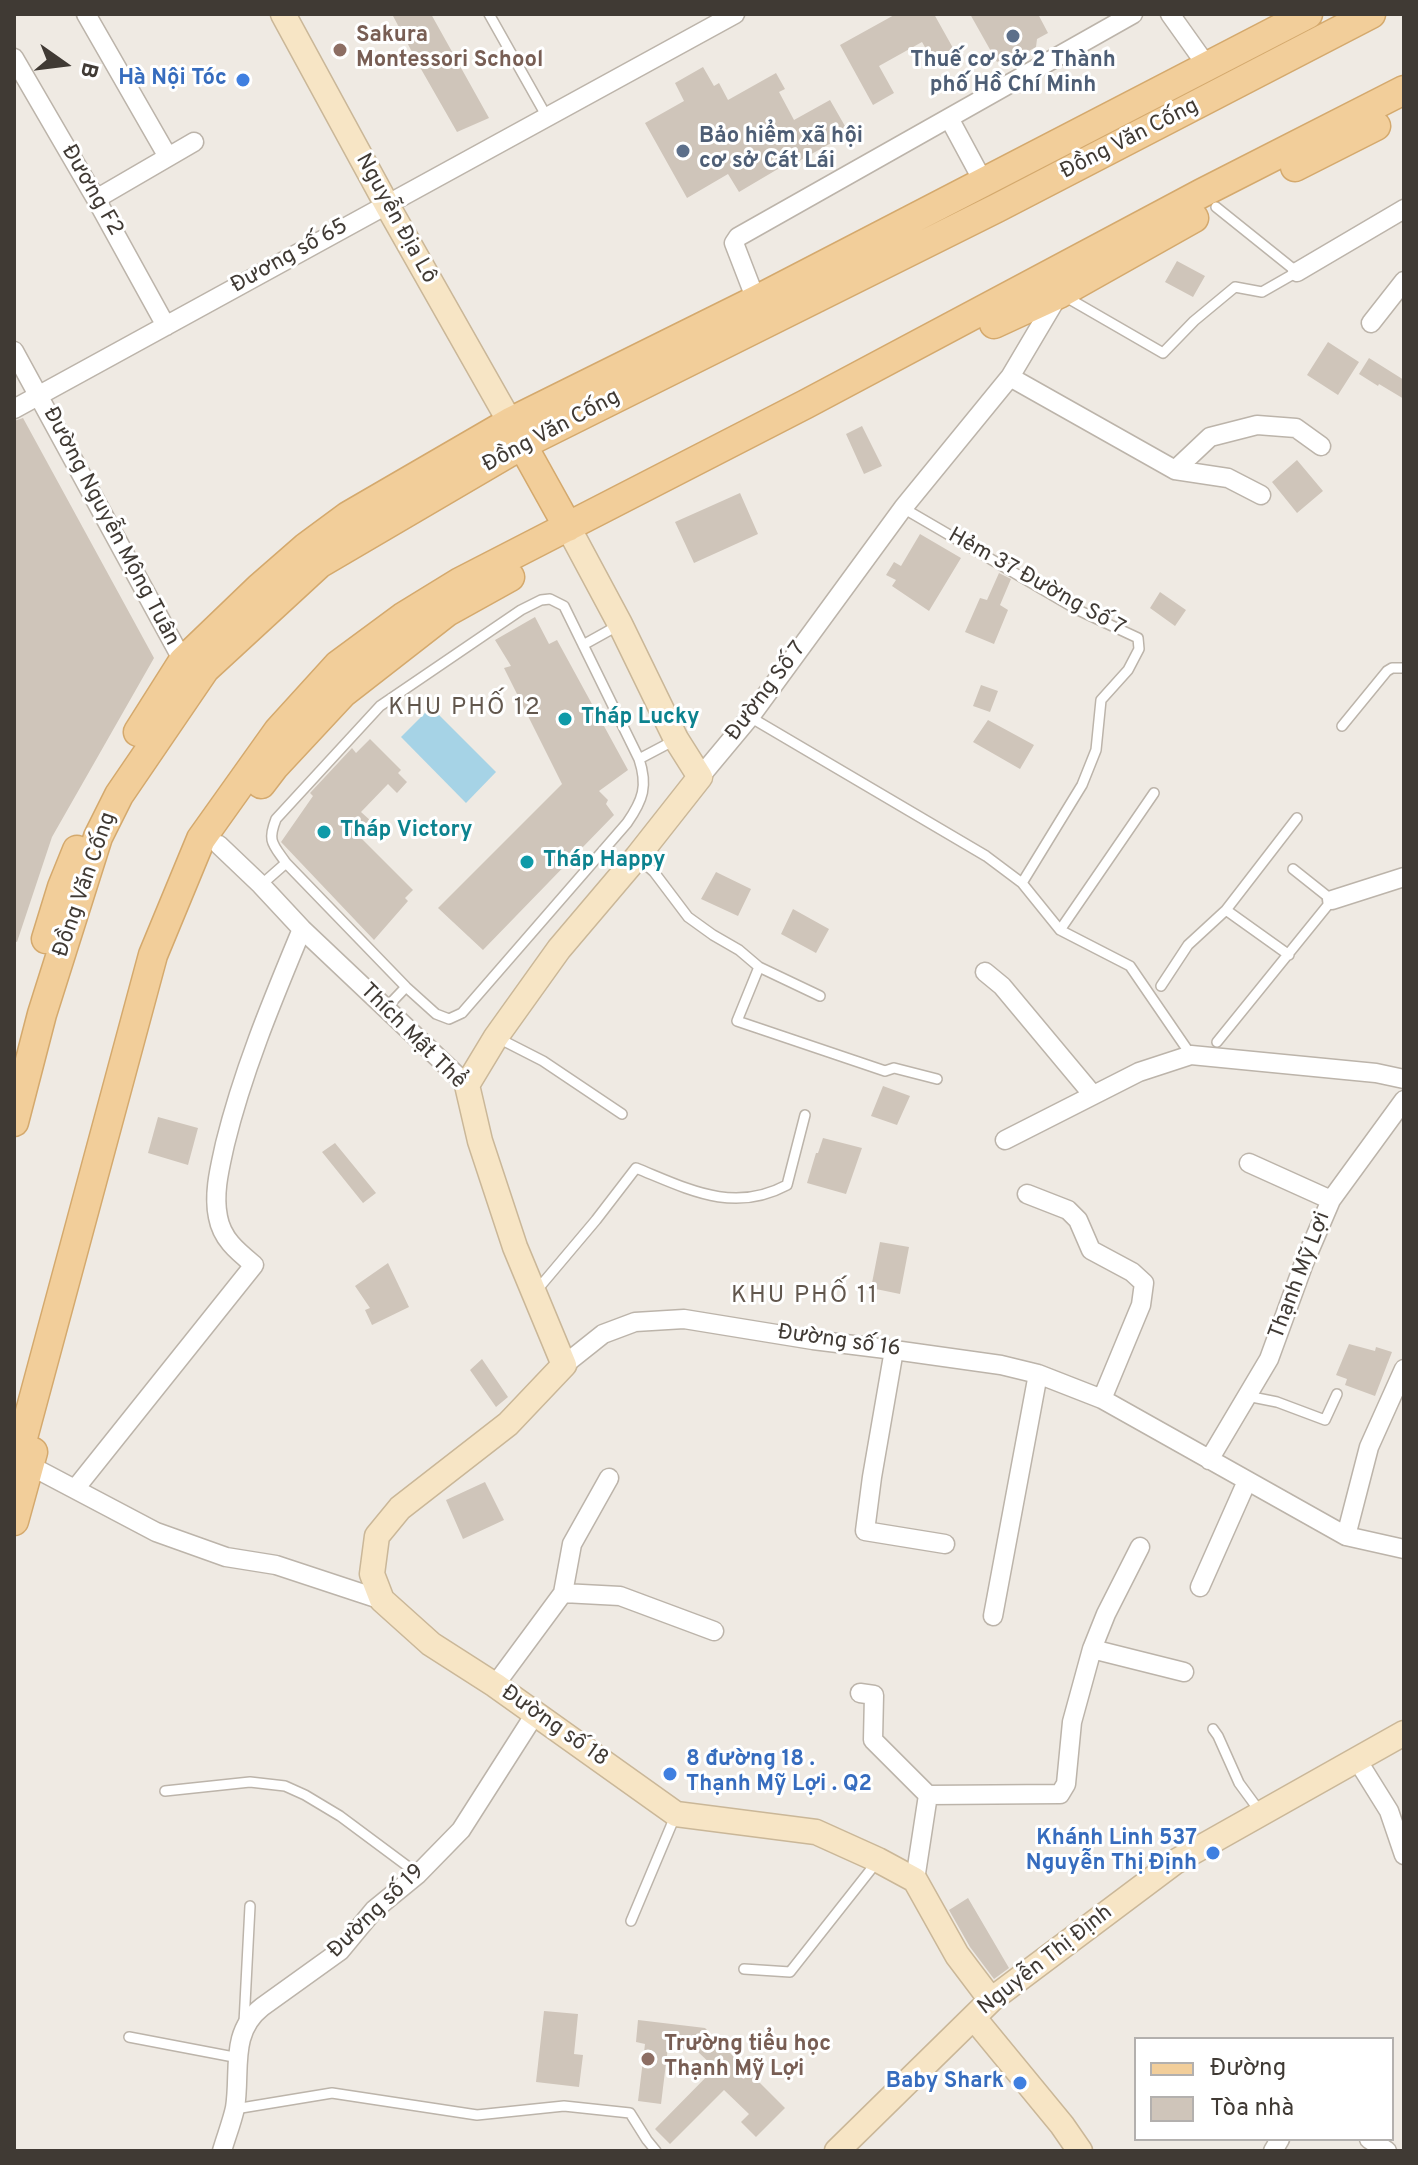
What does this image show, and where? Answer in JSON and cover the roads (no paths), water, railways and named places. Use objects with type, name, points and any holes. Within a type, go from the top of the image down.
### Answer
[{"type":"main road","name":"Đồng Văn Cống","points":[[761,311],[984,183],[1308,14]]},
{"type":"main road","name":"Đồng Văn Cống","points":[[14,1049],[62,887],[96,799],[183,661],[306,547],[348,516],[761,311],[997,208],[1371,14]]},
{"type":"main road","points":[[1207,66],[1221,93]]},
{"type":"main road","points":[[1055,283],[1216,186],[1404,90]]},
{"type":"main road","points":[[14,1521],[22,1468],[153,955],[201,839],[278,731],[338,665],[403,617],[448,589],[806,404],[1216,207],[1404,111]]},
{"type":"main road","points":[[984,183],[997,208]]},
{"type":"main road","name":"Đồng Văn Cống","points":[[14,1122],[42,1014],[98,837],[140,761],[205,669],[319,564],[516,434]]},
{"type":"main road","points":[[516,434],[568,527]]},
{"type":"main road","points":[[22,1468],[157,994],[190,905],[219,845],[274,767],[343,693],[447,612],[510,577],[538,557],[568,527]]},
{"type":"street","points":[[86,14],[168,157]]},
{"type":"street","name":"Nguyễn Địa Lô","points":[[283,14],[516,434]]},
{"type":"street","name":"Đương số 65","points":[[14,409],[735,14]]},
{"type":"street","points":[[761,311],[734,243],[738,237],[1133,14]]},
{"type":"street","points":[[1170,14],[1207,66]]},
{"type":"street","name":"Đương F2","points":[[14,58],[166,326]]},
{"type":"street","points":[[949,118],[984,183]]},
{"type":"street","points":[[96,199],[194,142]]},
{"type":"street","points":[[1297,272],[1404,209]]},
{"type":"street","points":[[1371,323],[1404,281]]},
{"type":"street","name":"Đường Số 7","points":[[467,1085],[496,1037],[559,949],[750,717],[903,508],[1010,377],[1055,283]]},
{"type":"street","name":"Đường Nguyễn Mộng Tuân","points":[[14,351],[183,661]]},
{"type":"street","points":[[1010,377],[1175,470],[1228,478],[1261,495]]},
{"type":"street","points":[[1175,470],[1210,437],[1257,425],[1296,428],[1321,446]]},
{"type":"street","points":[[568,527],[676,739],[700,777]]},
{"type":"street","name":"Thích Mật Thể","points":[[219,845],[302,929],[467,1085],[480,1141],[515,1247],[564,1365]]},
{"type":"street","points":[[1332,900],[1404,877]]},
{"type":"street","points":[[75,1489],[254,1265],[229,1244],[218,1217],[217,1177],[233,1111],[302,929]]},
{"type":"street","points":[[985,972],[1002,986],[1093,1095]]},
{"type":"street","points":[[1005,1140],[1139,1072],[1191,1055],[1376,1073],[1404,1079]]},
{"type":"street","name":"Thạnh Mỹ Lợi","points":[[1209,1460],[1269,1359],[1331,1200],[1404,1100]]},
{"type":"street","points":[[1249,1163],[1331,1200]]},
{"type":"street","points":[[1027,1194],[1068,1210],[1078,1220],[1091,1250],[1132,1272],[1144,1283],[1141,1305],[1102,1399]]},
{"type":"street","name":"Đường số 16","points":[[382,1600],[372,1574],[377,1536],[400,1508],[508,1424],[564,1365],[603,1334],[635,1322],[684,1319],[1001,1365],[1038,1374],[1102,1399],[1346,1536],[1404,1549]]},
{"type":"street","points":[[894,1350],[865,1531],[945,1544]]},
{"type":"street","points":[[1346,1536],[1369,1447],[1404,1369]]},
{"type":"street","points":[[993,1616],[1038,1374]]},
{"type":"street","name":"Đường số 18","points":[[22,1468],[75,1489],[156,1532],[226,1557],[276,1565],[382,1600],[431,1644],[495,1685],[676,1814],[816,1832],[915,1880]]},
{"type":"street","points":[[495,1685],[563,1593],[572,1544],[609,1478]]},
{"type":"street","points":[[1200,1587],[1247,1481]]},
{"type":"street","points":[[860,1693],[874,1695],[873,1740],[928,1795],[1060,1794],[1066,1784],[1072,1722],[1092,1649],[1140,1547]]},
{"type":"street","points":[[563,1593],[620,1596],[714,1631]]},
{"type":"street","points":[[1092,1649],[1184,1672]]},
{"type":"street","name":"Đường số 19","points":[[244,2027],[253,2014],[340,1951],[374,1910],[418,1874],[461,1830],[535,1714]]},
{"type":"street","name":"Nguyễn Thị Định","points":[[837,2151],[991,2000],[1175,1862],[1404,1733]]},
{"type":"street","points":[[1356,1758],[1389,1811],[1404,1855]]},
{"type":"street","points":[[928,1795],[915,1880],[957,1955],[991,2000]]},
{"type":"street","points":[[974,2018],[1080,2151]]},
{"type":"street","points":[[222,2151],[235,2109],[239,2044],[244,2027]]},
{"type":"lane","points":[[489,14],[547,117]]},
{"type":"lane","points":[[1055,283],[1163,353],[1194,321],[1235,287],[1262,292],[1297,272],[1216,207]]},
{"type":"lane","name":"Hẻm 37 Đường Số 7","points":[[903,508],[1078,610],[1138,638],[1139,649],[1128,670],[1101,700],[1096,750],[1082,785],[1022,883]]},
{"type":"lane","points":[[550,599],[564,606],[583,645],[639,759],[645,775],[643,794],[633,814],[462,1013],[449,1019],[436,1014],[406,987],[286,863],[272,843],[270,833],[276,819],[380,706],[521,610],[550,599]]},
{"type":"lane","points":[[583,645],[620,624]]},
{"type":"lane","points":[[1342,726],[1387,671],[1404,668]]},
{"type":"lane","points":[[750,717],[986,856],[1022,883],[1060,930],[1130,966],[1191,1055]]},
{"type":"lane","points":[[639,759],[676,739]]},
{"type":"lane","points":[[1060,930],[1154,793]]},
{"type":"lane","points":[[1161,986],[1188,945],[1226,910],[1297,818]]},
{"type":"lane","points":[[637,857],[654,872],[688,917],[759,967],[820,996]]},
{"type":"lane","points":[[261,885],[286,863]]},
{"type":"lane","points":[[1217,1042],[1332,900],[1293,869]]},
{"type":"lane","points":[[1226,910],[1289,955]]},
{"type":"lane","points":[[759,967],[737,1021],[885,1071],[894,1068],[937,1079]]},
{"type":"lane","points":[[385,1009],[406,987]]},
{"type":"lane","points":[[496,1037],[543,1061],[622,1114]]},
{"type":"lane","points":[[534,1292],[636,1168],[704,1195],[741,1198],[768,1195],[787,1185],[805,1115]]},
{"type":"lane","points":[[1247,1396],[1277,1402],[1325,1420],[1337,1394]]},
{"type":"lane","points":[[1213,1729],[1239,1783],[1261,1813]]},
{"type":"lane","points":[[165,1791],[250,1782],[285,1786],[340,1816],[418,1874]]},
{"type":"lane","points":[[631,1921],[676,1814]]},
{"type":"lane","points":[[744,1969],[790,1972],[878,1860]]},
{"type":"lane","points":[[244,2027],[250,1906]]},
{"type":"lane","points":[[129,2037],[239,2058]]},
{"type":"lane","points":[[235,2109],[332,2093],[477,2115],[564,2106],[630,2113],[656,2151]]},
{"type":"water","points":[[431,707],[496,772],[466,803],[401,737]]},
{"type":"place","name":"Thuế cơ sở 2 Thành phố Hồ Chí Minh","points":[[1013,36]]},
{"type":"place","name":"Sakura Montessori School","points":[[340,50]]},
{"type":"place","name":"Hà Nội Tóc","points":[[243,80]]},
{"type":"place","name":"Bảo hiểm xã hội cơ sở Cát Lái","points":[[683,151]]},
{"type":"place","name":"Tháp Lucky","points":[[565,719]]},
{"type":"place","name":"Tháp Victory","points":[[324,832]]},
{"type":"place","name":"Tháp Happy","points":[[527,862]]},
{"type":"place","name":"8 đường 18 . Thạnh Mỹ Lợi . Q2","points":[[670,1774]]},
{"type":"place","name":"Khánh Linh 537 Nguyễn Thị Định","points":[[1213,1853]]},
{"type":"place","name":"Trường tiểu học Thạnh Mỹ Lợi","points":[[648,2059]]},
{"type":"place","name":"Baby Shark","points":[[1020,2083]]},
{"type":"district","name":"KHU PHỐ 12","points":[[465,709]]},
{"type":"district","name":"KHU PHỐ 11","points":[[805,1297]]}]
